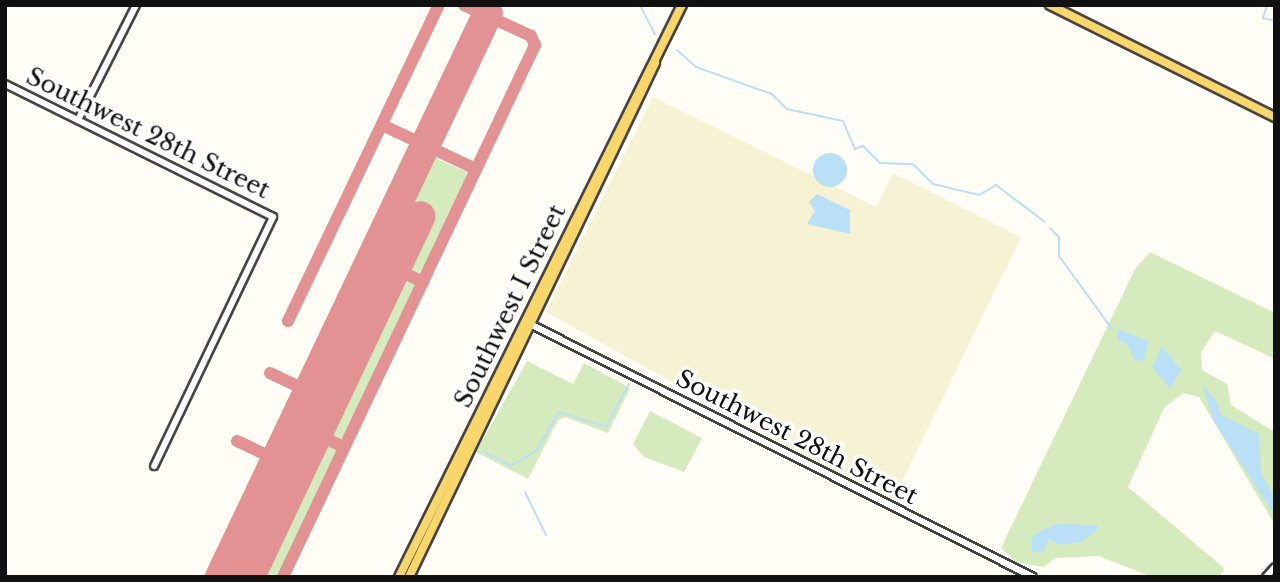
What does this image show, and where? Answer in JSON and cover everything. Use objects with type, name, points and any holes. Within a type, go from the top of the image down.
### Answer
[{"type":"main road","name":"Southwest I Street","points":[[409,577],[682,5]]},
{"type":"main road","points":[[1050,5],[1275,117]]},
{"type":"main road","name":"Southwest I Street","points":[[400,577],[528,323]]},
{"type":"street","points":[[78,120],[136,5]]},
{"type":"street","name":"Southwest 28th Street","points":[[5,85],[273,216],[154,466]]},
{"type":"street","name":"Southwest 28th Street","points":[[528,323],[1033,577]]},
{"type":"street","points":[[1266,577],[1275,567]]},
{"type":"shaded area","points":[[653,97],[876,207],[893,173],[1021,237],[891,504],[546,312]]},
{"type":"green space","points":[[430,156],[467,172],[462,192],[279,577],[227,577]]},
{"type":"green space","points":[[1150,252],[1275,313],[1275,359],[1215,331],[1201,352],[1202,370],[1227,384],[1231,405],[1275,432],[1275,525],[1199,397],[1183,393],[1164,408],[1128,487],[1224,568],[1220,577],[1152,577],[1099,556],[1055,558],[1044,567],[1016,562],[1001,548],[1135,269]]},
{"type":"green space","points":[[527,361],[573,384],[584,363],[630,388],[608,433],[565,417],[558,420],[528,479],[476,452]]},
{"type":"green space","points":[[650,411],[702,438],[684,472],[644,457],[633,444]]},
{"type":"water","points":[[830,153],[842,158],[847,170],[842,182],[830,187],[818,182],[813,170],[818,158]]},
{"type":"water","points":[[817,194],[850,210],[850,234],[807,224],[815,211],[809,202]]},
{"type":"water","points":[[1118,329],[1148,341],[1144,361],[1135,360],[1127,344],[1117,340]]},
{"type":"water","points":[[1162,346],[1181,370],[1170,389],[1152,367]]},
{"type":"water","points":[[1202,384],[1218,403],[1220,414],[1259,434],[1261,473],[1275,498],[1275,516],[1213,420]]},
{"type":"water","points":[[1055,524],[1097,525],[1098,528],[1082,542],[1059,545],[1049,539],[1043,553],[1032,551],[1032,536]]},
{"type":"waterway","points":[[640,5],[655,34]]},
{"type":"waterway","points":[[1267,5],[1263,18],[1275,21]]},
{"type":"waterway","points":[[677,50],[696,67],[772,94],[787,109],[843,121],[855,149],[863,146],[880,163],[913,164],[933,184],[979,195],[996,185],[1045,222]]},
{"type":"waterway","points":[[1050,228],[1059,237],[1059,256],[1112,329]]},
{"type":"waterway","points":[[483,451],[511,466],[536,451],[559,412],[606,427],[629,384]]},
{"type":"waterway","points":[[525,492],[546,535]]},
{"type":"taxiway","points":[[288,321],[439,5]]},
{"type":"taxiway","points":[[283,577],[535,45],[531,36],[464,5]]},
{"type":"taxiway","points":[[382,125],[476,169]]},
{"type":"taxiway","points":[[396,269],[423,282]]},
{"type":"taxiway","points":[[270,373],[333,403]]},
{"type":"taxiway","points":[[318,435],[344,447]]},
{"type":"taxiway","points":[[237,441],[275,459]]},
{"type":"runway","points":[[220,577],[488,13]]},
{"type":"runway","points":[[250,577],[421,216]]}]
